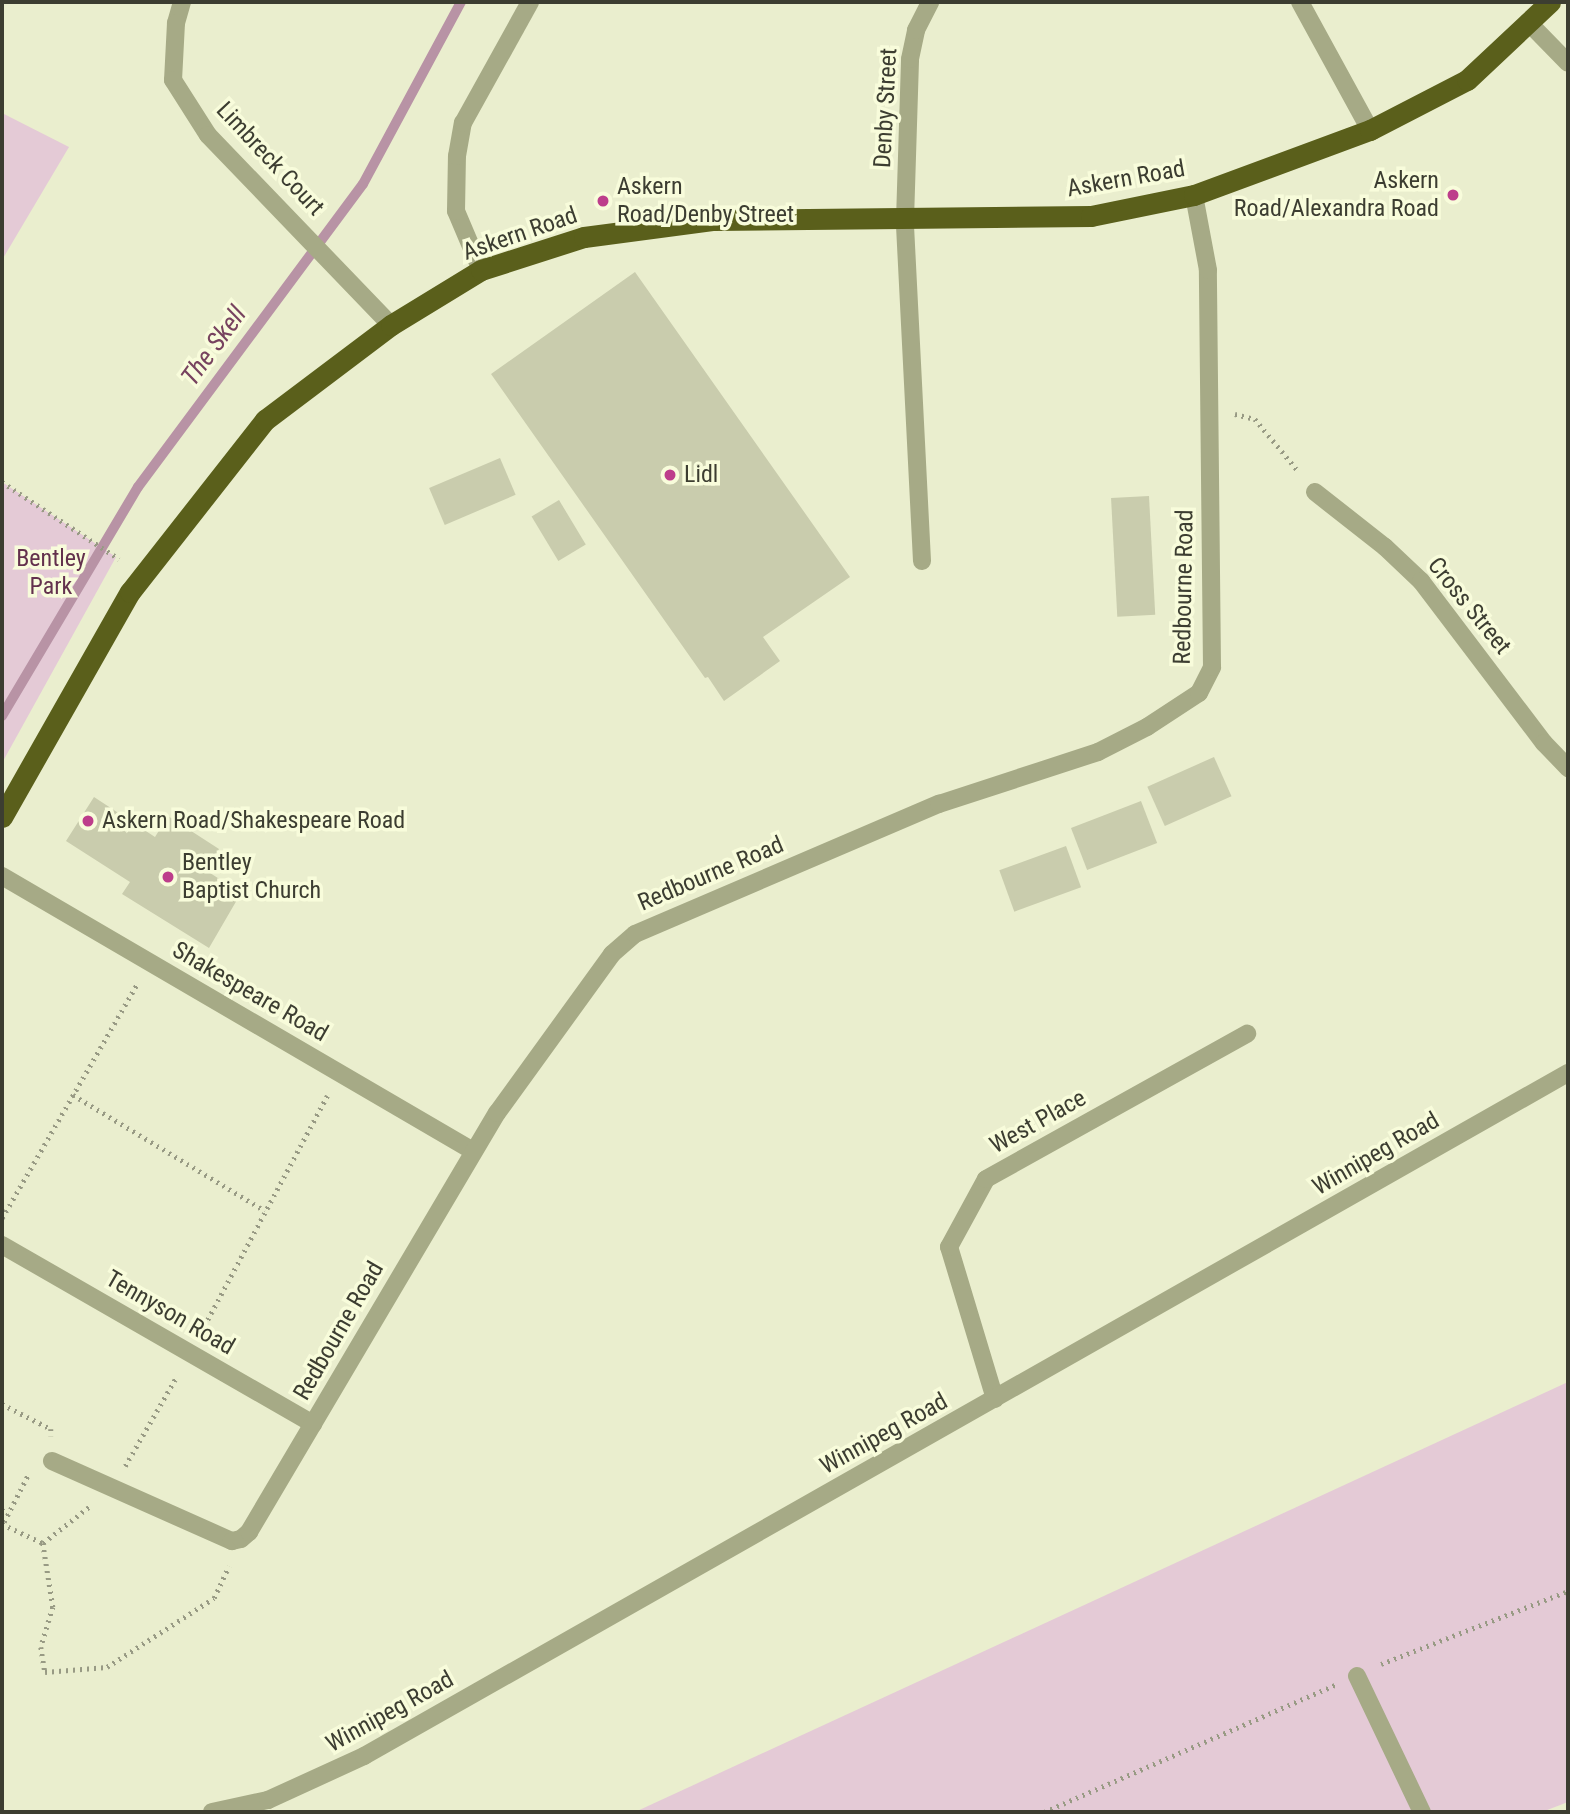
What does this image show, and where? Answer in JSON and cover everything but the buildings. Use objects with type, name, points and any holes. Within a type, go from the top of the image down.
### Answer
[{"type":"highway","name":"Askern Road","points":[[2,817],[130,592],[265,420],[391,325],[481,270],[584,237],[714,220],[1091,216],[1194,195],[1370,130],[1467,80],[1550,2]]},
{"type":"street","name":"Limbreck Court","points":[[182,2],[176,23],[173,79],[208,135],[274,200],[391,325]]},
{"type":"street","points":[[481,270],[456,211],[463,123],[530,2]]},
{"type":"street","name":"Denby Street","points":[[922,561],[905,220],[910,59],[916,30],[930,2]]},
{"type":"street","points":[[1300,2],[1370,130]]},
{"type":"street","points":[[1528,22],[1568,63]]},
{"type":"street","name":"Redbourne Road","points":[[241,1539],[313,1424],[497,1113],[612,954],[635,934],[939,804],[1098,752],[1147,727],[1199,693],[1212,667],[1208,271],[1194,195]]},
{"type":"street","name":"Cross Street","points":[[1315,492],[1385,547],[1421,581],[1544,743],[1568,768]]},
{"type":"street","name":"Shakespeare Road","points":[[2,876],[473,1151]]},
{"type":"street","name":"West Place","points":[[995,1399],[949,1247],[986,1179],[1247,1034]]},
{"type":"street","name":"Winnipeg Road","points":[[212,1812],[268,1800],[365,1756],[1568,1073]]},
{"type":"street","name":"Tennyson Road","points":[[2,1245],[313,1424]]},
{"type":"street","points":[[52,1461],[232,1541],[241,1539]]},
{"type":"street","points":[[1357,1676],[1422,1812]]},
{"type":"path","points":[[1209,406],[1255,419],[1315,492]]},
{"type":"path","points":[[2,482],[123,561]]},
{"type":"path","points":[[2,1218],[150,962]]},
{"type":"path","points":[[43,1543],[112,1488],[190,1353],[339,1073]]},
{"type":"path","points":[[73,1095],[265,1211]]},
{"type":"path","points":[[2,1404],[51,1429],[52,1461]]},
{"type":"path","points":[[2,1510],[8,1513]]},
{"type":"path","points":[[2,1524],[43,1543]]},
{"type":"path","points":[[43,1543],[53,1608],[41,1647],[45,1672],[107,1667],[215,1598],[241,1539]]},
{"type":"path","points":[[1044,1812],[1412,1650],[1568,1591]]},
{"type":"green space","points":[[2,113],[69,147],[2,260]]},
{"type":"green space","name":"Bentley Park","points":[[2,482],[116,557],[2,763]]},
{"type":"green space","points":[[1568,1382],[1568,1802],[1542,1812],[635,1812]]},
{"type":"waterway","name":"The Skell","points":[[2,716],[138,487],[363,184],[461,2]]},
{"type":"place","name":"Askern Road/Alexandra Road","points":[[1453,195]]},
{"type":"place","name":"Askern Road/Denby Street","points":[[603,201]]},
{"type":"place","name":"Lidl","points":[[670,475]]},
{"type":"place","name":"Askern Road/Shakespeare Road","points":[[88,821]]},
{"type":"place","name":"Bentley Baptist Church","points":[[168,877]]}]
